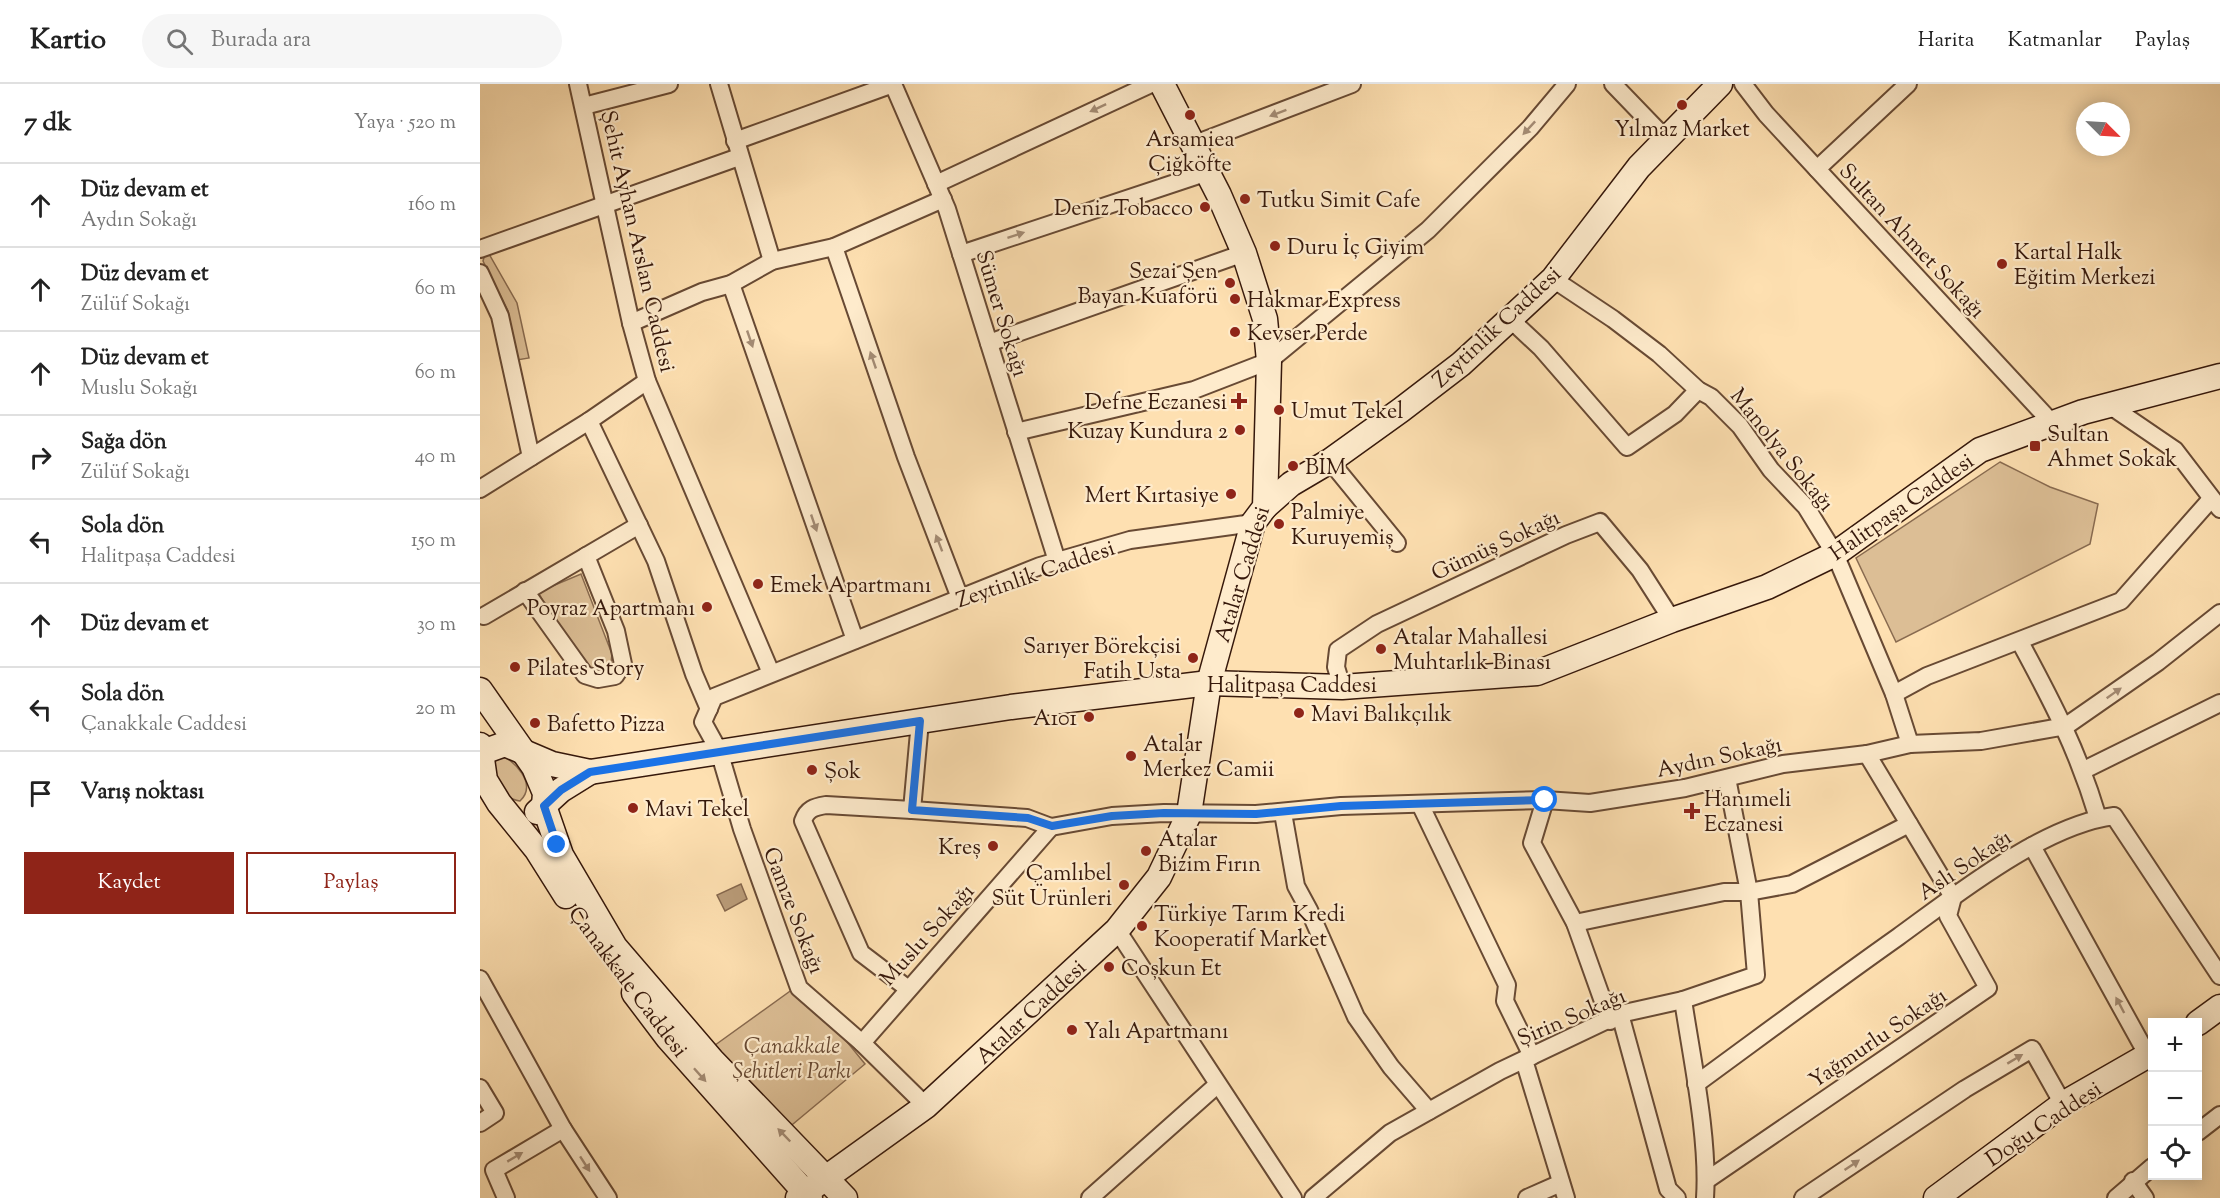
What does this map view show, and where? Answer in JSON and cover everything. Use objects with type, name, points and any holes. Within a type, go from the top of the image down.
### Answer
[{"type":"street","name":"Şehit Ayhan Arslan Caddesi","points":[[578,84],[607,202],[631,323],[647,381],[771,673]]},
{"type":"street","points":[[584,106],[669,84]]},
{"type":"street","points":[[719,84],[772,261]]},
{"type":"street","points":[[480,249],[607,202],[893,84]]},
{"type":"street","name":"Sümer Sokağı","points":[[893,84],[939,192],[961,254],[1057,561]]},
{"type":"street","points":[[631,323],[702,292],[730,284],[772,261],[834,247],[1151,84]]},
{"type":"street","name":"Atalar Caddesi","points":[[804,1196],[825,1177],[926,1106],[1117,930],[1159,877],[1189,814],[1209,683],[1259,515],[1269,361],[1265,319],[1244,253],[1219,195],[1205,173],[1162,84]]},
{"type":"street","points":[[1192,145],[1352,84]]},
{"type":"street","points":[[1016,432],[1194,390],[1269,361],[1428,230],[1530,128],[1567,84]]},
{"type":"street","points":[[1613,84],[1666,139]]},
{"type":"street","name":"Zeytinlik Caddesi","points":[[709,709],[714,697],[1057,561],[1130,540],[1259,515],[1291,484],[1330,461],[1461,364],[1553,279],[1639,167],[1720,84]]},
{"type":"street","name":"Sultan Ahmet Sokağı","points":[[1743,84],[1817,169],[2054,424]]},
{"type":"street","points":[[1817,169],[1908,84]]},
{"type":"street","points":[[961,254],[1205,173]]},
{"type":"street","points":[[834,247],[906,457],[960,598]]},
{"type":"street","points":[[989,344],[1244,253]]},
{"type":"street","points":[[480,273],[500,316],[531,458]]},
{"type":"street","name":"Manolya Sokağı","points":[[1553,279],[1613,319],[1659,354],[1698,390],[1711,397],[1740,426],[1771,470],[1806,507],[1835,554],[1894,694],[1910,744]]},
{"type":"street","points":[[730,284],[855,640]]},
{"type":"street","points":[[1510,319],[1541,348],[1627,447],[1675,414],[1698,390]]},
{"type":"street","name":"Halitpaşa Caddesi","points":[[590,772],[920,721],[1209,683],[1342,687],[1537,673],[1672,620],[1767,587],[1835,554],[1980,450],[2109,405],[2220,376]]},
{"type":"street","points":[[480,489],[589,421],[647,381]]},
{"type":"street","points":[[1894,694],[1927,676],[2121,602],[2215,504],[2175,450],[2109,405]]},
{"type":"street","points":[[589,421],[656,561],[694,674],[709,709],[703,722],[719,751]]},
{"type":"street","points":[[1330,461],[1398,543]]},
{"type":"street","name":"Gümüş Sokağı","points":[[1342,687],[1336,667],[1338,651],[1377,624],[1566,535],[1600,522],[1640,570],[1672,620]]},
{"type":"street","points":[[484,616],[639,525]]},
{"type":"street","points":[[525,591],[585,675],[598,679],[615,676],[623,664],[615,631],[586,556]]},
{"type":"street","name":"Aydın Sokağı","points":[[1052,826],[1112,816],[1282,813],[1341,806],[1545,800],[1590,803],[1685,788],[1783,764],[1867,754],[1910,744],[1981,741],[2066,726],[2158,662],[2220,613]]},
{"type":"street","points":[[2020,642],[2066,726],[2084,771],[2098,818],[2114,816],[2220,976]]},
{"type":"street","name":"Çanakkale Caddesi","points":[[480,690],[534,766],[545,793],[544,806],[561,855],[615,947],[712,1060],[845,1198]]},
{"type":"street","points":[[2084,771],[2220,703]]},
{"type":"street","points":[[912,810],[920,721]]},
{"type":"street","points":[[481,750],[505,744],[552,764],[590,772]]},
{"type":"street","name":"Çanakkale Caddesi","points":[[481,750],[490,799],[537,850],[570,904],[668,1038],[804,1196]]},
{"type":"street","name":"Gamze Sokağı","points":[[719,751],[742,829],[799,988],[862,1043],[926,1106]]},
{"type":"street","points":[[1867,754],[1953,897]]},
{"type":"street","points":[[490,799],[515,815],[526,818],[544,806],[561,790],[590,772]]},
{"type":"street","name":"Şirin Sokağı","points":[[1313,1198],[1390,1132],[1528,1058],[1615,1018],[1683,1000],[1756,975],[1749,892],[1727,778]]},
{"type":"street","points":[[1545,800],[1532,843],[1575,923],[1615,1018],[1668,1188],[1677,1198]]},
{"type":"street","points":[[1420,804],[1507,985],[1505,1001],[1528,1058],[1563,1191],[1527,1198]]},
{"type":"street","points":[[907,988],[861,953],[803,821],[806,813],[814,807],[826,805],[1028,818],[1052,826]]},
{"type":"street","points":[[1282,813],[1296,886],[1309,909],[1356,1017],[1391,1068],[1429,1111]]},
{"type":"street","name":"Aslı Sokağı","points":[[1696,1084],[1953,897],[2032,846],[2098,818]]},
{"type":"street","points":[[1575,923],[1724,892],[1749,892],[1792,884],[1909,824]]},
{"type":"street","name":"Muslu Sokağı","points":[[862,1043],[907,988],[1052,826]]},
{"type":"street","points":[[2032,846],[2148,1051]]},
{"type":"street","name":"Yağmurlu Sokağı","points":[[1707,1180],[1988,988],[1948,916],[1953,897]]},
{"type":"street","points":[[1117,930],[1293,1198]]},
{"type":"street","points":[[480,979],[563,1129],[608,1198]]},
{"type":"street","points":[[1683,1000],[1707,1180],[1705,1198]]},
{"type":"street","points":[[2202,1020],[2220,1007]]},
{"type":"street","points":[[1803,1198],[1965,1089],[2032,1050],[2063,1104]]},
{"type":"street","name":"Doğu Caddesi","points":[[1943,1196],[2063,1104],[2148,1056]]},
{"type":"street","points":[[1090,1198],[1217,1085]]},
{"type":"street","points":[[480,1088],[495,1113],[480,1123]]},
{"type":"street","points":[[2202,1129],[2220,1115]]},
{"type":"street","points":[[506,1198],[494,1170],[563,1129]]},
{"type":"street","points":[[2116,1198],[2148,1170]]},
{"type":"street","points":[[2133,1181],[2145,1198]]},
{"type":"green space","points":[[485,254],[489,254],[517,303],[529,358],[517,360],[508,311],[483,261]]},
{"type":"green space","points":[[2000,462],[2050,487],[2098,504],[2090,544],[1896,642],[1856,558]]},
{"type":"green space","points":[[581,574],[612,654],[611,663],[603,671],[594,673],[571,650],[538,592]]},
{"type":"green space","points":[[498,754],[511,761],[522,773],[526,787],[525,794],[520,801],[507,795],[498,783],[495,768]]},
{"type":"green space","name":"Çanakkale Şehitleri Parkı","points":[[800,984],[865,1064],[787,1129],[711,1048]]},
{"type":"shaded area","points":[[741,884],[747,899],[725,911],[717,895]]},
{"type":"place","name":"Yılmaz Market","points":[[1682,105]]},
{"type":"place","name":"Arsamiea Çiğköfte","points":[[1190,115]]},
{"type":"place","name":"Tutku Simit Cafe","points":[[1245,199]]},
{"type":"place","name":"Deniz Tobacco","points":[[1205,207]]},
{"type":"place","name":"Duru İç Giyim","points":[[1275,246]]},
{"type":"place","name":"Kartal Halk Eğitim Merkezi","points":[[2002,264]]},
{"type":"place","name":"Sezai Şen Bayan Kuaförü","points":[[1230,283]]},
{"type":"place","name":"Hakmar Express","points":[[1235,299]]},
{"type":"place","name":"Kevser Perde","points":[[1235,332]]},
{"type":"place","name":"Defne Eczanesi","points":[[1239,401]]},
{"type":"place","name":"Umut Tekel","points":[[1279,410]]},
{"type":"place","name":"Kuzay Kundura 2","points":[[1240,430]]},
{"type":"place","name":"Sultan Ahmet Sokak","points":[[2035,446]]},
{"type":"place","name":"BİM","points":[[1293,466]]},
{"type":"place","name":"Mert Kırtasiye","points":[[1231,494]]},
{"type":"place","name":"Palmiye Kuruyemiş","points":[[1279,524]]},
{"type":"place","name":"Emek Apartmanı","points":[[758,584]]},
{"type":"place","name":"Poyraz Apartmanı","points":[[707,607]]},
{"type":"place","name":"Atalar Mahallesi Muhtarlık Binası","points":[[1381,649]]},
{"type":"place","name":"Sarıyer Börekçisi Fatih Usta","points":[[1193,658]]},
{"type":"place","name":"Pilates Story","points":[[515,667]]},
{"type":"place","name":"Mavi Balıkçılık","points":[[1299,713]]},
{"type":"place","name":"A101","points":[[1089,717]]},
{"type":"place","name":"Bafetto Pizza","points":[[535,723]]},
{"type":"place","name":"Atalar Merkez Camii","points":[[1131,756]]},
{"type":"place","name":"Şok","points":[[812,770]]},
{"type":"place","name":"Mavi Tekel","points":[[633,808]]},
{"type":"place","name":"Hanımeli Eczanesi","points":[[1692,811]]},
{"type":"place","name":"Kreş","points":[[993,846]]},
{"type":"place","name":"Atalar Bizim Fırın","points":[[1146,851]]},
{"type":"place","name":"Çamlıbel Süt Ürünleri","points":[[1124,885]]},
{"type":"place","name":"Türkiye Tarım Kredi Kooperatif Market","points":[[1142,926]]},
{"type":"place","name":"Coşkun Et","points":[[1109,967]]},
{"type":"place","name":"Yalı Apartmanı","points":[[1072,1030]]},
{"type":"route","points":[[557,845],[544,806],[561,790],[590,772],[920,721],[912,810],[1028,818],[1052,826],[1112,816],[1164,813],[1256,814],[1341,806],[1545,800]]}]
